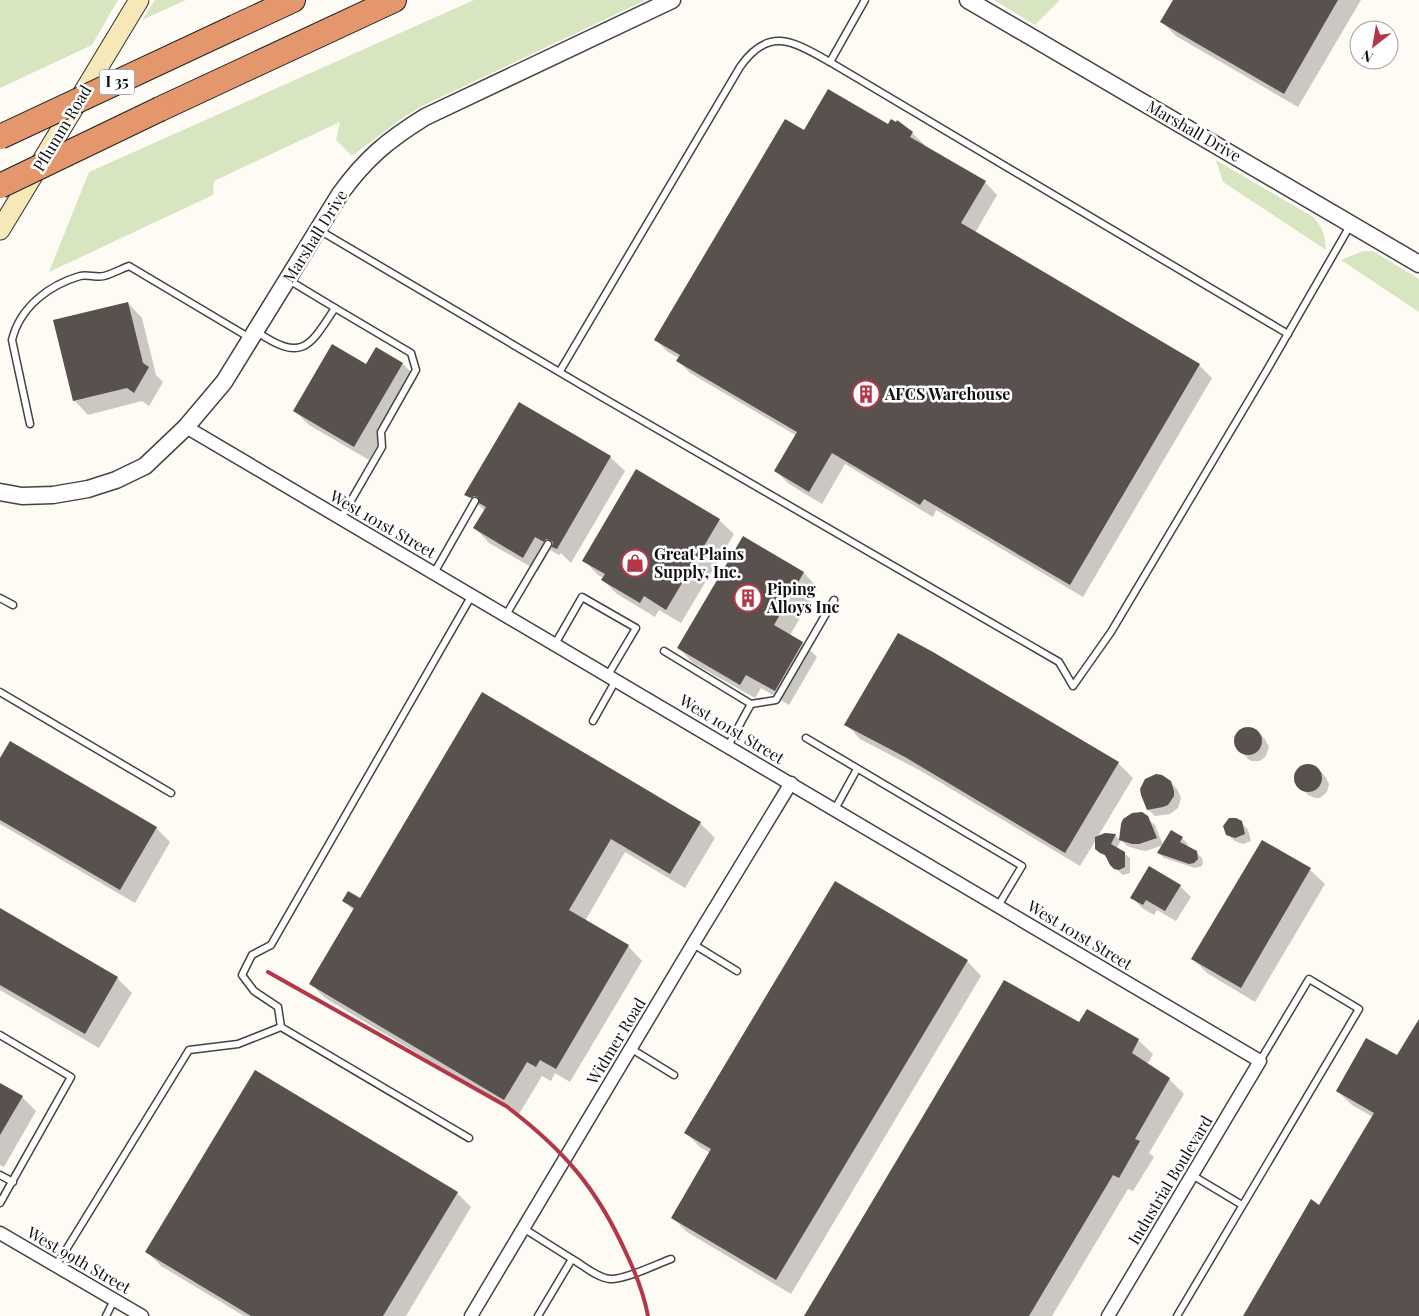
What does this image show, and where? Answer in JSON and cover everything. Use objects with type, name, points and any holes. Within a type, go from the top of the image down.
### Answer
[{"type":"highway","name":"I 35","points":[[0,137],[292,0]]},
{"type":"highway","points":[[0,186],[394,0]]},
{"type":"main road","name":"Pflumm Road","points":[[0,230],[139,0]]},
{"type":"street","name":"Marshall Drive","points":[[0,492],[22,496],[53,496],[88,490],[116,480],[145,466],[186,427],[224,382],[318,229],[355,173],[375,152],[399,132],[425,117],[672,0]]},
{"type":"street","name":"Marshall Drive","points":[[968,0],[1352,223],[1419,264]]},
{"type":"street","name":"West 101st Street","points":[[186,427],[1260,1061]]},
{"type":"street","name":"Widmer Road","points":[[471,1316],[630,1048],[791,783]]},
{"type":"street","name":"Industrial Boulevard","points":[[1108,1316],[1260,1061]]},
{"type":"street","name":"West 99th Street","points":[[0,1233],[142,1316]]},
{"type":"lane","points":[[830,62],[865,0]]},
{"type":"lane","points":[[560,371],[748,56],[760,46],[783,41],[799,45],[830,62],[1288,334]]},
{"type":"lane","points":[[318,229],[1059,662],[1073,686],[1111,632],[1352,223]]},
{"type":"lane","points":[[30,424],[12,340],[15,327],[27,310],[40,295],[60,284],[82,276],[102,277],[129,266],[253,335],[286,348],[299,349],[311,341],[335,308]]},
{"type":"lane","points":[[287,279],[411,353],[416,370],[381,432],[382,447],[342,518]]},
{"type":"lane","points":[[434,573],[475,500]]},
{"type":"lane","points":[[506,615],[548,544]]},
{"type":"lane","points":[[281,1027],[278,1008],[254,991],[242,975],[252,955],[271,945],[472,595]]},
{"type":"lane","points":[[555,644],[582,597],[636,628],[593,721]]},
{"type":"lane","points":[[0,598],[13,605]]},
{"type":"lane","points":[[664,651],[752,704],[776,700],[834,600]]},
{"type":"lane","points":[[0,692],[171,793]]},
{"type":"lane","points":[[728,746],[752,704]]},
{"type":"lane","points":[[806,738],[1022,866],[998,906]]},
{"type":"lane","points":[[835,809],[857,769]]},
{"type":"lane","points":[[693,944],[737,971]]},
{"type":"lane","points":[[1177,1316],[1359,1009],[1309,979],[1260,1061]]},
{"type":"lane","points":[[281,1027],[469,1138]]},
{"type":"lane","points":[[56,1266],[189,1050],[238,1044],[281,1027]]},
{"type":"lane","points":[[0,1035],[71,1077],[0,1203]]},
{"type":"lane","points":[[630,1048],[674,1075]]},
{"type":"lane","points":[[0,1175],[13,1182]]},
{"type":"lane","points":[[1192,1175],[1242,1205]]},
{"type":"lane","points":[[523,1228],[602,1277],[611,1279],[635,1273],[671,1259]]},
{"type":"lane","points":[[538,1316],[572,1259]]},
{"type":"lane","points":[[106,1316],[114,1300]]},
{"type":"green space","points":[[0,0],[118,0],[92,45],[0,88]]},
{"type":"green space","points":[[155,0],[186,0],[142,20]]},
{"type":"green space","points":[[474,0],[646,0],[420,107],[352,156],[336,140],[340,122],[214,181],[213,195],[49,272],[89,172]]},
{"type":"green space","points":[[994,0],[1060,0],[1035,25]]},
{"type":"green space","points":[[1216,160],[1313,217],[1323,232],[1326,250],[1223,182]]},
{"type":"green space","points":[[1363,251],[1373,251],[1419,279],[1419,312],[1341,260]]},
{"type":"building","points":[[1173,0],[1338,0],[1284,94],[1160,22]]},
{"type":"building","points":[[828,89],[888,124],[891,119],[896,122],[897,120],[913,132],[910,137],[986,181],[961,223],[1200,364],[1070,585],[924,499],[920,505],[832,453],[809,492],[774,471],[797,432],[676,361],[680,355],[654,340],[785,119],[804,130]]},
{"type":"building","points":[[128,302],[143,363],[149,367],[134,393],[127,388],[73,401],[53,320]]},
{"type":"building","points":[[332,344],[366,364],[376,347],[403,363],[354,447],[293,411]]},
{"type":"building","points":[[519,402],[611,456],[557,549],[552,547],[553,542],[550,540],[546,539],[544,542],[535,537],[523,558],[473,528],[486,507],[479,503],[478,497],[474,496],[471,498],[464,495]]},
{"type":"building","points":[[636,469],[720,519],[666,610],[644,596],[640,603],[601,580],[605,574],[582,561]]},
{"type":"building","name":"Piping Alloys Inc","points":[[743,536],[804,572],[774,625],[803,642],[775,691],[746,675],[740,685],[677,648]]},
{"type":"building","points":[[898,633],[1119,762],[1065,853],[905,757],[844,725]]},
{"type":"building","points":[[482,692],[701,822],[670,874],[611,839],[569,910],[629,945],[556,1069],[540,1060],[536,1067],[527,1062],[504,1100],[309,984],[354,908],[342,901],[348,891],[360,898]]},
{"type":"building","points":[[1248,727],[1258,731],[1262,741],[1258,751],[1248,755],[1238,751],[1234,741],[1238,731]]},
{"type":"building","points":[[10,741],[157,827],[120,890],[0,820],[0,758]]},
{"type":"building","points":[[1308,764],[1318,768],[1322,778],[1318,788],[1308,792],[1298,788],[1294,778],[1298,768]]},
{"type":"building","points":[[1156,774],[1162,775],[1171,781],[1174,796],[1168,805],[1147,810],[1140,789],[1145,779]]},
{"type":"building","points":[[1142,812],[1148,816],[1157,838],[1139,844],[1119,840],[1123,819],[1132,813]]},
{"type":"building","points":[[1229,818],[1236,818],[1242,821],[1245,834],[1235,838],[1226,835],[1223,826]]},
{"type":"building","points":[[1171,830],[1183,837],[1180,842],[1197,851],[1198,859],[1194,863],[1189,864],[1157,853]]},
{"type":"building","points":[[1105,833],[1116,834],[1111,844],[1125,852],[1125,867],[1119,870],[1114,869],[1105,855],[1095,849],[1095,837]]},
{"type":"building","points":[[1262,840],[1311,868],[1241,988],[1191,959]]},
{"type":"building","points":[[1149,866],[1181,885],[1165,911],[1146,900],[1143,905],[1130,898]]},
{"type":"building","points":[[835,881],[968,960],[776,1280],[671,1218],[711,1149],[684,1133]]},
{"type":"building","points":[[0,908],[118,977],[85,1034],[0,985]]},
{"type":"building","points":[[1004,980],[1079,1022],[1087,1009],[1139,1039],[1132,1053],[1170,1078],[1135,1139],[1140,1141],[1119,1178],[1113,1175],[1029,1316],[804,1316]]},
{"type":"building","points":[[1419,1019],[1419,1316],[1243,1316],[1311,1199],[1319,1205],[1374,1113],[1336,1091],[1366,1038],[1397,1055]]},
{"type":"building","points":[[255,1070],[458,1192],[383,1316],[251,1316],[145,1252]]},
{"type":"building","points":[[0,1083],[23,1096],[0,1135]]},
{"type":"railway","points":[[268,972],[506,1106],[545,1138],[577,1172],[604,1210],[634,1270],[648,1316]]},
{"type":"place","name":"AFCS Warehouse","points":[[866,394]]},
{"type":"place","name":"Great Plains Supply, Inc.","points":[[635,563]]},
{"type":"place","name":"Piping Alloys Inc","points":[[748,598]]}]
